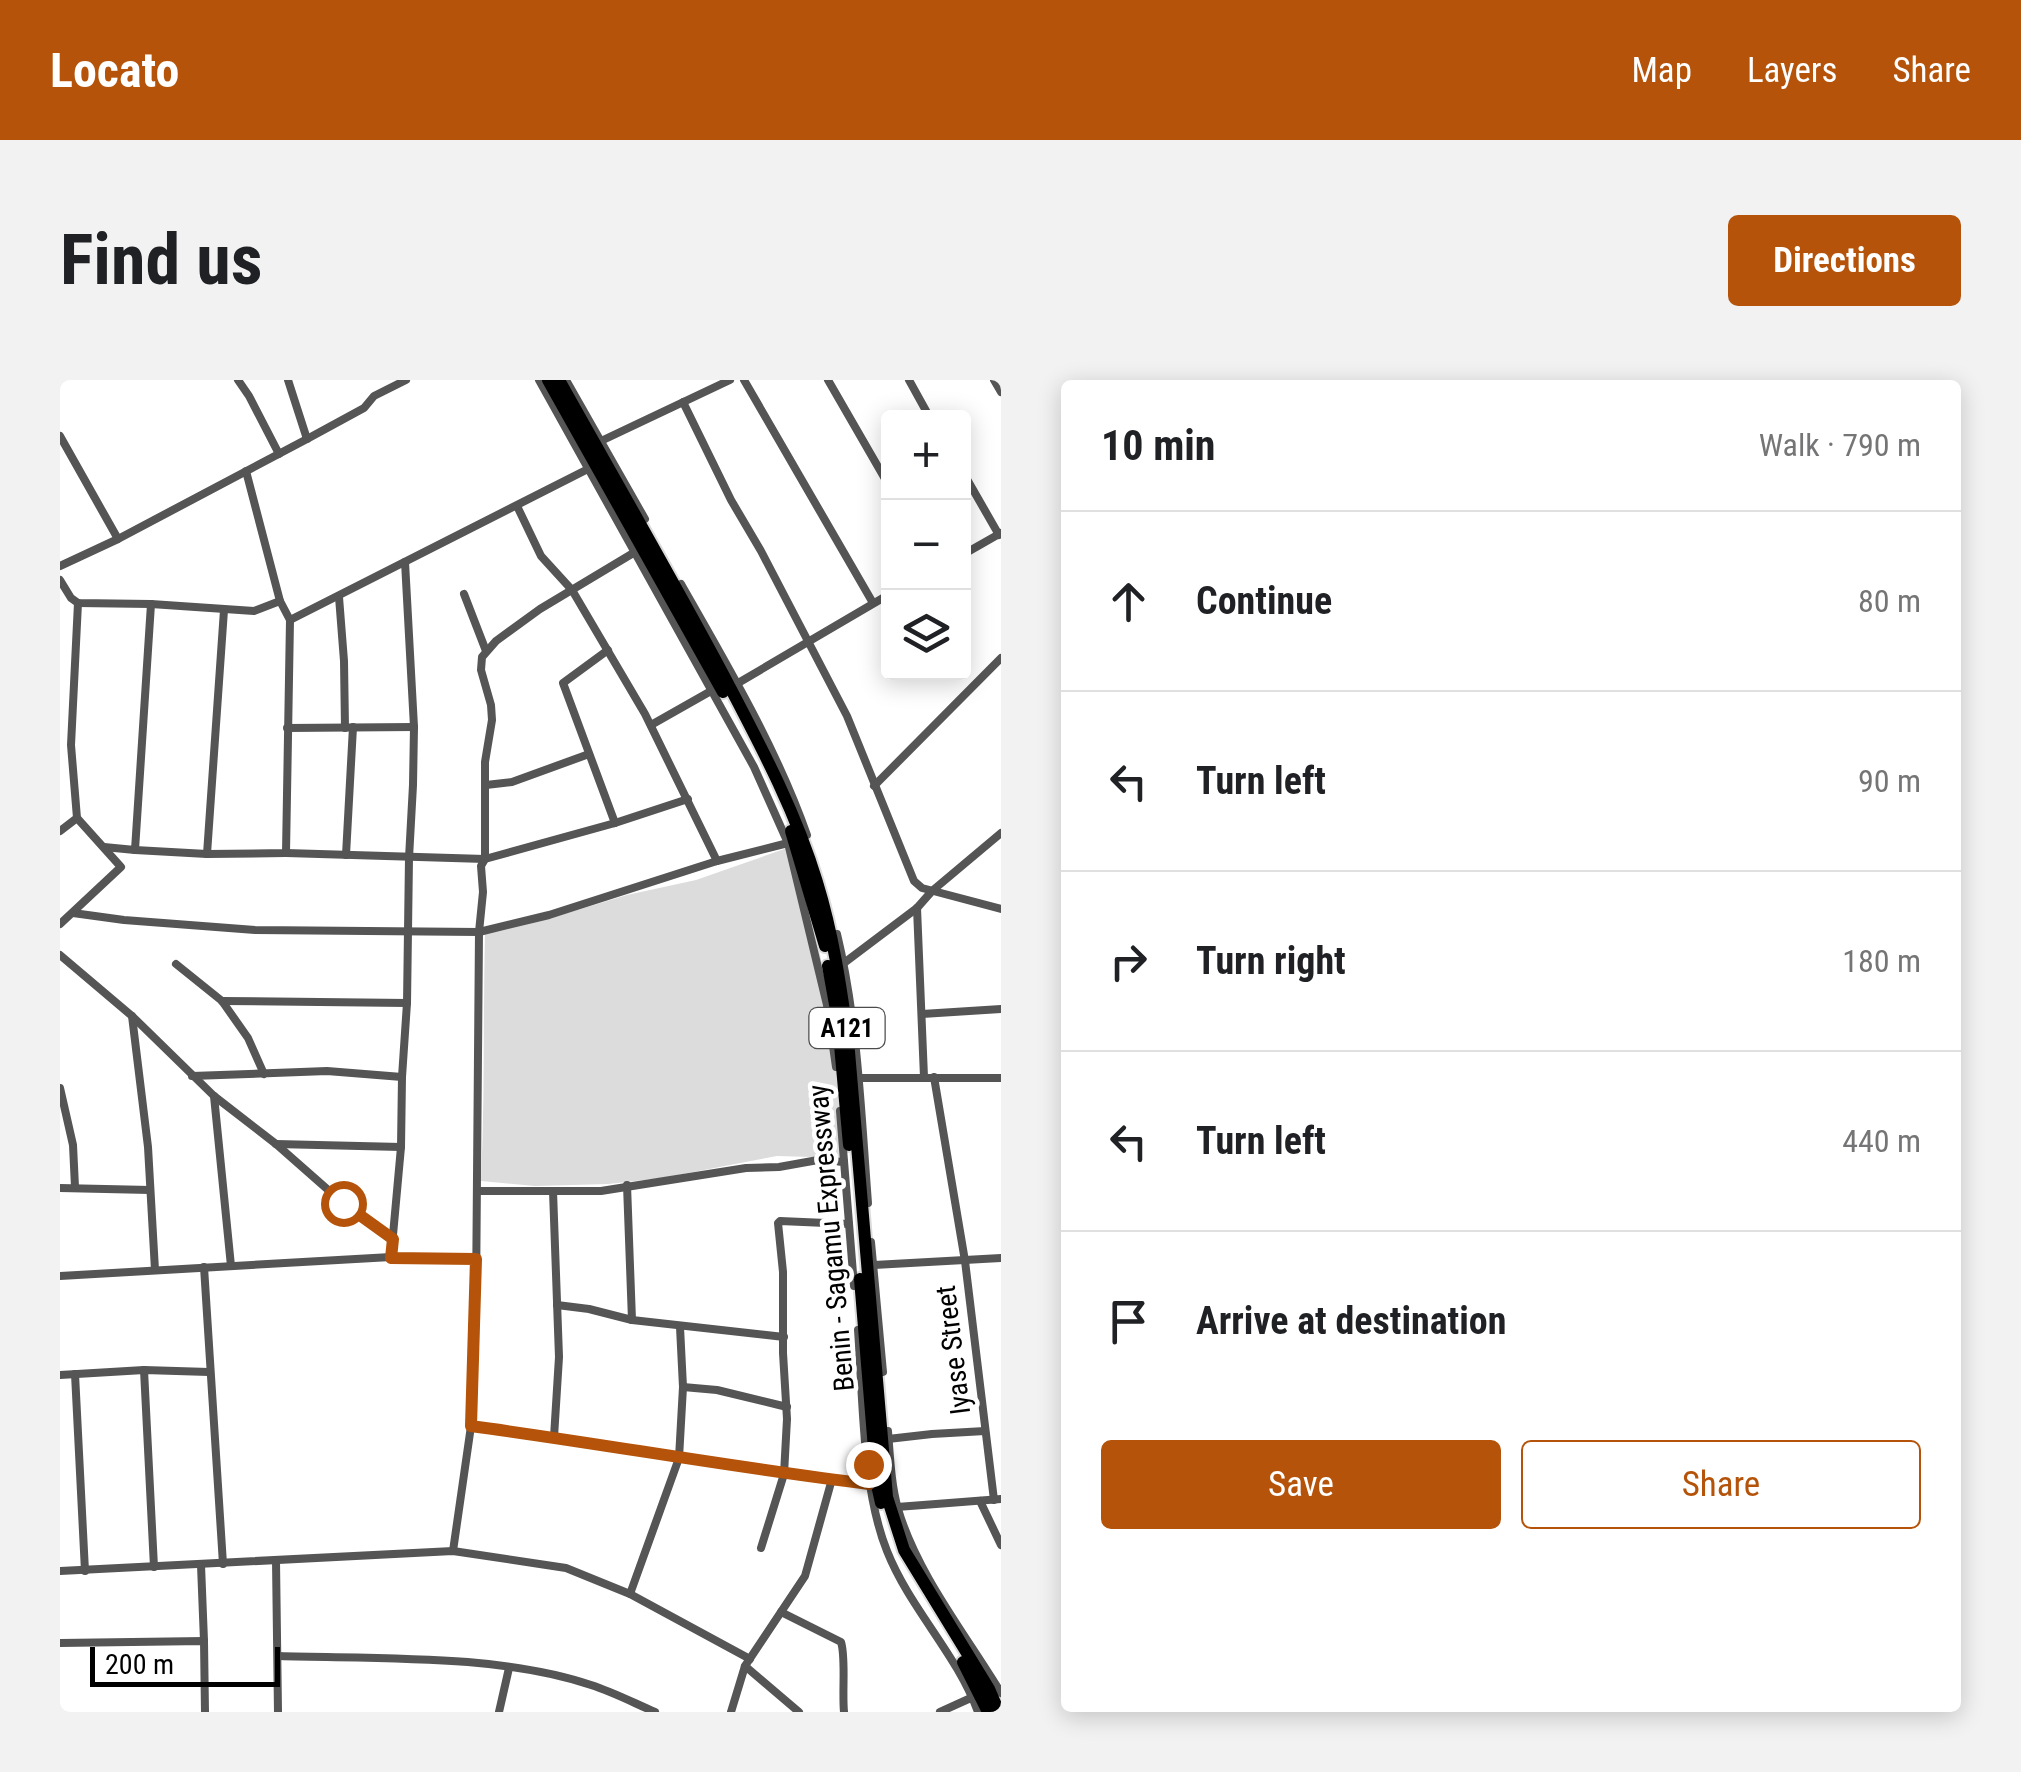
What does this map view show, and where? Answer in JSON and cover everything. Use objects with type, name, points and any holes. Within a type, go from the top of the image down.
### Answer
[{"type":"highway","name":"Benin - Sagamu Expressway","points":[[548,380],[758,750],[796,846],[824,942],[833,993],[882,1508],[900,1559],[968,1671],[988,1712]]},
{"type":"highway","name":"A121","points":[[563,380],[733,685],[758,750],[788,802],[817,881],[842,989],[887,1497],[904,1550],[989,1689],[999,1712]]},
{"type":"street","points":[[238,380],[279,454]]},
{"type":"street","points":[[288,380],[307,439]]},
{"type":"street","points":[[60,566],[307,439],[406,380]]},
{"type":"street","points":[[539,380],[754,767],[788,843],[828,1004],[869,1484],[896,1572],[955,1663],[978,1712]]},
{"type":"street","points":[[563,380],[602,441],[782,774],[821,874],[844,963],[858,1078],[897,1507],[917,1557],[1001,1693]]},
{"type":"street","points":[[602,441],[730,380]]},
{"type":"street","points":[[744,380],[873,603]]},
{"type":"street","points":[[828,380],[881,472]]},
{"type":"street","points":[[908,380],[925,410]]},
{"type":"street","points":[[994,380],[1001,392]]},
{"type":"street","points":[[683,402],[847,716],[914,881],[922,888],[1001,909]]},
{"type":"street","points":[[60,436],[118,539]]},
{"type":"street","points":[[290,620],[588,469]]},
{"type":"street","points":[[246,470],[280,600],[290,620],[286,854]]},
{"type":"street","points":[[971,486],[1000,534],[971,550]]},
{"type":"street","points":[[517,506],[541,556],[572,590],[651,725],[718,861]]},
{"type":"street","points":[[453,1551],[471,1426],[484,762],[492,720],[482,657],[496,641],[540,608],[635,552]]},
{"type":"street","points":[[391,1258],[408,1003],[413,785],[414,727],[405,562]]},
{"type":"street","points":[[60,582],[78,603],[254,611],[280,600]]},
{"type":"street","points":[[464,594],[486,652]]},
{"type":"street","points":[[339,596],[349,728],[346,855]]},
{"type":"street","points":[[733,685],[881,599]]},
{"type":"street","points":[[60,924],[120,870],[120,864],[77,818],[72,751],[78,603]]},
{"type":"street","points":[[136,850],[152,604]]},
{"type":"street","points":[[207,854],[224,610]]},
{"type":"street","points":[[608,650],[563,683],[615,824]]},
{"type":"street","points":[[874,786],[997,670],[1001,658]]},
{"type":"street","points":[[651,725],[712,691]]},
{"type":"street","points":[[286,728],[414,727]]},
{"type":"street","points":[[60,756],[72,751]]},
{"type":"street","points":[[486,785],[512,782],[589,754]]},
{"type":"street","points":[[104,847],[207,854],[485,860],[688,800]]},
{"type":"street","points":[[60,831],[77,818]]},
{"type":"street","points":[[844,963],[917,908],[1001,833]]},
{"type":"street","points":[[73,913],[255,930],[479,932],[788,843]]},
{"type":"street","name":"Iyase Street","points":[[917,908],[929,1077],[965,1261],[985,1431],[998,1500]]},
{"type":"street","points":[[60,955],[132,1016],[214,1096],[343,1203],[393,1239]]},
{"type":"street","points":[[60,972],[70,964]]},
{"type":"street","points":[[176,964],[222,1001],[248,1038],[264,1074]]},
{"type":"street","points":[[222,1001],[408,1003]]},
{"type":"street","points":[[922,1014],[1001,1009]]},
{"type":"street","points":[[132,1016],[148,1147],[155,1270]]},
{"type":"street","points":[[192,1076],[328,1072],[402,1077]]},
{"type":"street","points":[[858,1078],[1000,1078],[1001,1090]]},
{"type":"street","points":[[60,1088],[73,1144],[75,1187]]},
{"type":"street","points":[[214,1096],[231,1266]]},
{"type":"street","points":[[276,1144],[401,1147]]},
{"type":"street","points":[[477,1191],[601,1191],[746,1168],[818,1160],[844,1162]]},
{"type":"street","points":[[627,1185],[632,1320]]},
{"type":"street","points":[[60,1188],[150,1190]]},
{"type":"street","points":[[553,1191],[558,1357],[554,1438]]},
{"type":"street","points":[[761,1548],[784,1474],[787,1407],[778,1222],[849,1224]]},
{"type":"street","points":[[60,1276],[391,1258],[476,1259]]},
{"type":"street","points":[[874,1265],[1001,1258]]},
{"type":"street","points":[[204,1267],[223,1564]]},
{"type":"street","points":[[557,1305],[680,1327],[784,1337]]},
{"type":"street","points":[[630,1594],[679,1458],[683,1386],[680,1327]]},
{"type":"street","points":[[60,1375],[144,1370],[210,1372]]},
{"type":"street","points":[[144,1370],[154,1567]]},
{"type":"street","points":[[75,1374],[86,1571]]},
{"type":"street","points":[[683,1386],[718,1390],[787,1407]]},
{"type":"street","points":[[471,1426],[869,1484]]},
{"type":"street","points":[[888,1439],[985,1431]]},
{"type":"street","points":[[731,1712],[747,1663],[806,1576],[832,1479]]},
{"type":"street","points":[[897,1507],[998,1500]]},
{"type":"street","points":[[980,1501],[1001,1545]]},
{"type":"street","points":[[60,1570],[453,1551],[566,1568],[630,1594],[747,1663],[799,1712]]},
{"type":"street","points":[[276,1561],[278,1712]]},
{"type":"street","points":[[200,1564],[205,1712]]},
{"type":"street","points":[[781,1612],[841,1642],[844,1712]]},
{"type":"street","points":[[60,1643],[204,1641]]},
{"type":"street","points":[[279,1656],[435,1661],[535,1671],[591,1684],[654,1712]]},
{"type":"street","points":[[499,1712],[509,1668]]},
{"type":"street","points":[[940,1712],[973,1697]]},
{"type":"shaded area","points":[[790,847],[817,939],[840,1058],[847,1158],[777,1156],[608,1184],[535,1186],[481,1181],[485,933],[696,880]]},
{"type":"route","points":[[343,1203],[393,1239],[391,1258],[476,1259],[471,1426],[869,1484],[868,1464]]}]
